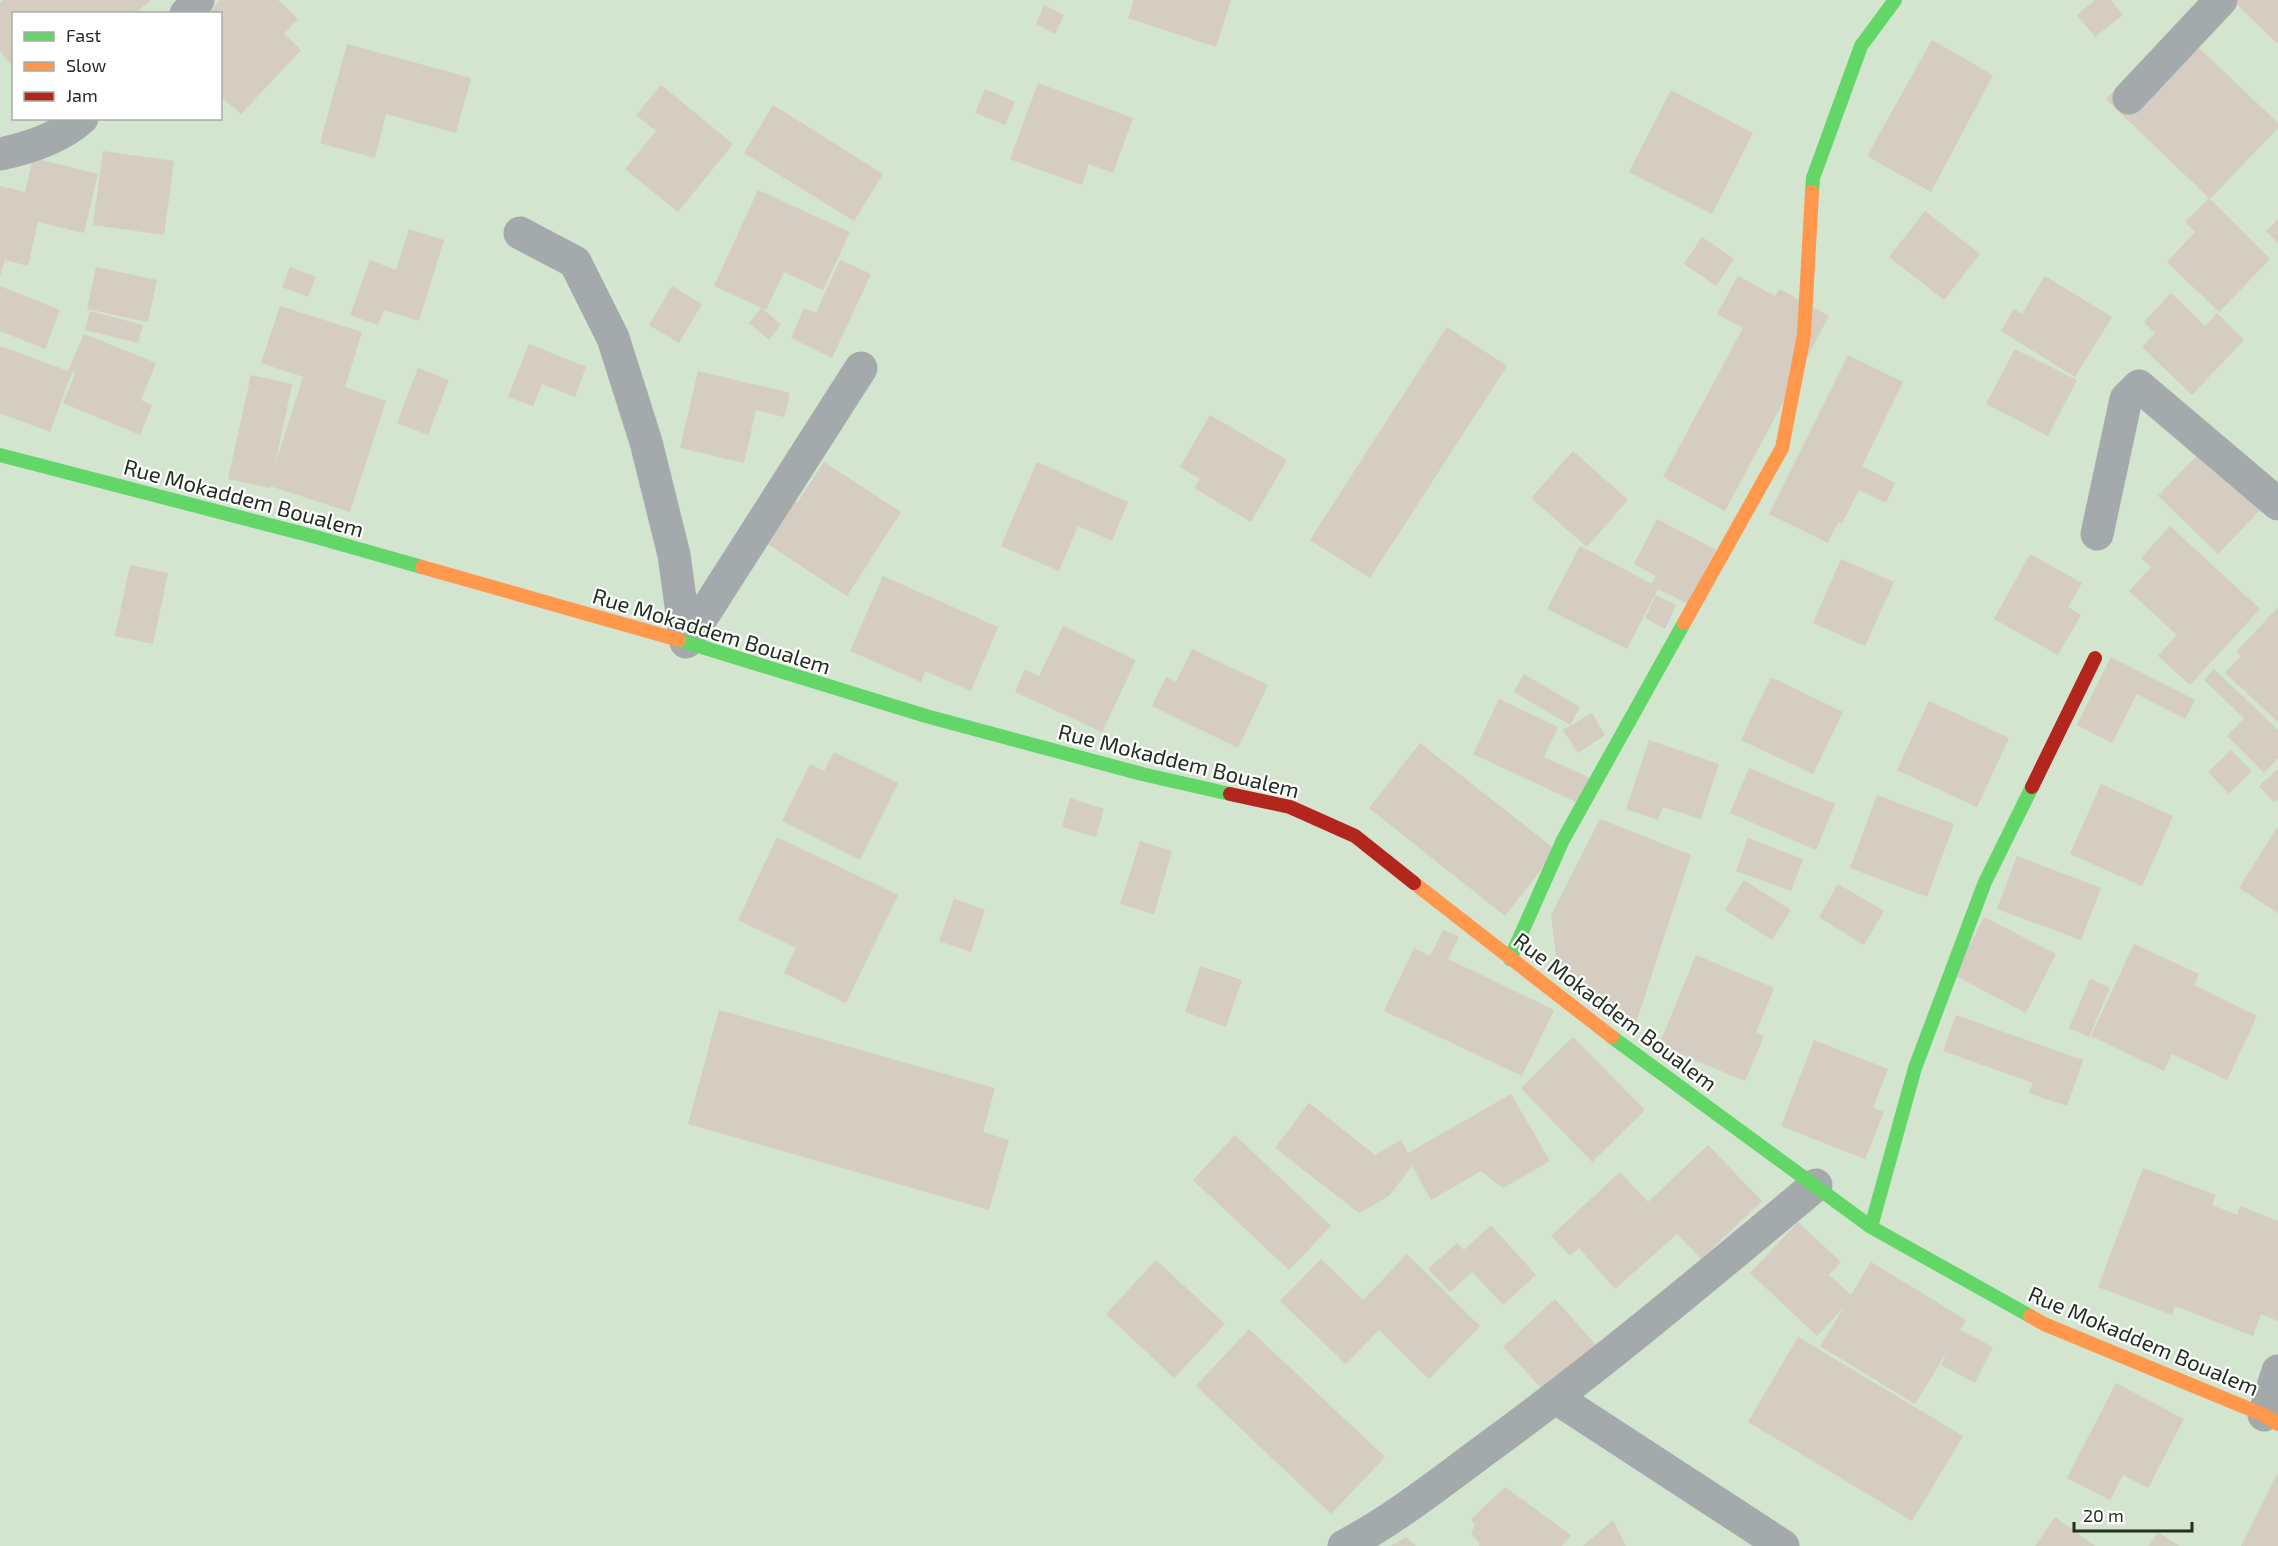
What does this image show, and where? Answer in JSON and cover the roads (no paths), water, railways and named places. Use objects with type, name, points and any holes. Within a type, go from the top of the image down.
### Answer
[{"type":"street","points":[[188,12],[198,0]]},
{"type":"street","points":[[1510,958],[1563,840],[1782,448],[1804,335],[1813,178],[1861,46],[1895,0]]},
{"type":"street","points":[[2129,98],[2221,0]]},
{"type":"street","points":[[0,154],[25,148],[71,128],[80,120]]},
{"type":"street","points":[[520,233],[575,262],[613,338],[646,442],[674,555],[686,642]]},
{"type":"street","points":[[686,642],[861,368]]},
{"type":"street","points":[[2097,534],[2126,399],[2139,386],[2278,504]]},
{"type":"street","name":"Rue Mokaddem Boualem","points":[[0,454],[316,537],[686,642],[938,719],[1142,774],[1290,807],[1355,836],[1624,1046],[1871,1227],[2044,1324],[2271,1419]]},
{"type":"street","points":[[1871,1227],[1915,1068],[1985,882],[2095,658]]},
{"type":"street","points":[[1344,1546],[1378,1528],[1556,1398],[1816,1185]]},
{"type":"street","points":[[2271,1419],[2278,1371]]},
{"type":"street","points":[[1556,1398],[1783,1546]]}]
